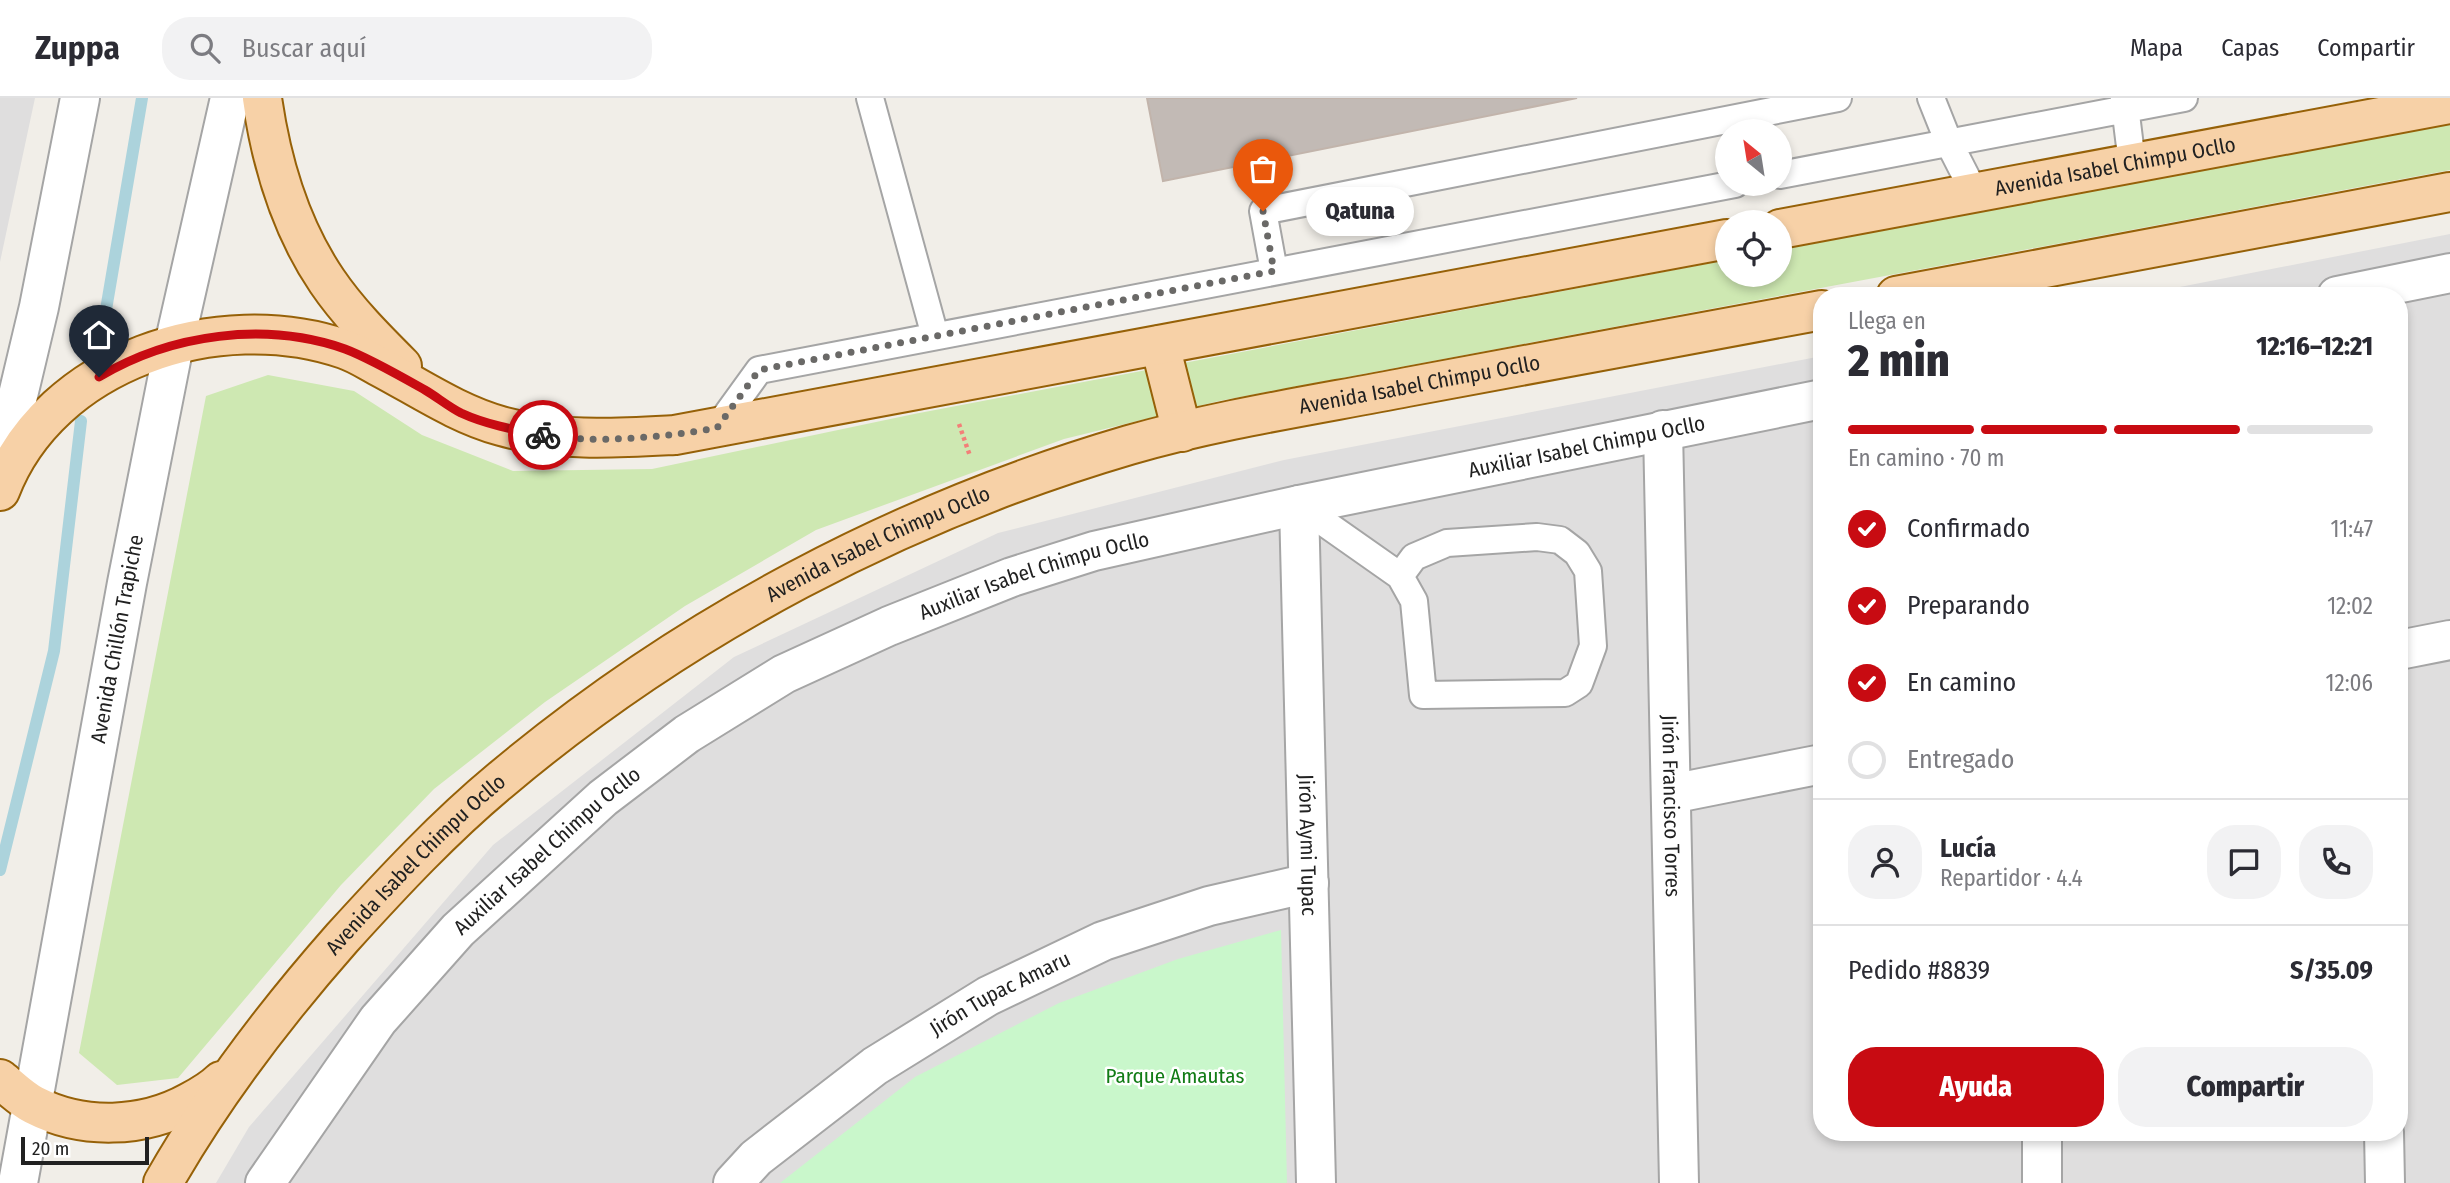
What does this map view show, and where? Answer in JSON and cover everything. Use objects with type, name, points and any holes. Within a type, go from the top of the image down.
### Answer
[{"type":"main road","points":[[262,98],[278,172],[299,232],[327,281],[358,320],[425,390]]},
{"type":"main road","name":"Avenida Isabel Chimpu Ocllo","points":[[1792,227],[2450,104]]},
{"type":"main road","points":[[1944,287],[2450,192]]},
{"type":"main road","points":[[0,491],[6,473],[36,428],[75,390],[122,363],[174,345],[218,337],[265,333],[306,338],[346,349],[425,390],[461,413],[502,427],[549,436],[611,439],[675,435],[1715,241]]},
{"type":"main road","name":"Avenida Isabel Chimpu Ocllo","points":[[163,1183],[246,1054],[371,906],[433,843],[499,780],[573,723],[736,613],[932,515],[1129,445],[1235,419],[1813,312]]},
{"type":"main road","points":[[1160,345],[1182,432]]},
{"type":"main road","points":[[0,1079],[33,1105],[78,1121],[125,1123],[171,1112],[213,1089],[246,1054]]},
{"type":"street","points":[[0,471],[40,307],[80,98]]},
{"type":"street","name":"Avenida Chillón Trapiche","points":[[18,1183],[127,583],[174,345],[230,98]]},
{"type":"street","points":[[2381,287],[2450,273]]},
{"type":"street","name":"Auxiliar Isabel Chimpu Ocllo","points":[[265,1183],[378,1020],[458,930],[603,798],[687,734],[784,674],[889,626],[1012,577],[1094,551],[1300,505],[1813,401]]},
{"type":"street","name":"Jirón Francisco Torres","points":[[1663,430],[1679,1183]]},
{"type":"street","name":"Jirón Aymi Tupac","points":[[1300,505],[1316,1183]]},
{"type":"street","points":[[2408,648],[2450,640]]},
{"type":"street","points":[[1671,794],[1813,766]]},
{"type":"street","name":"Jirón Tupac Amaru","points":[[733,1183],[756,1158],[874,1066],[988,996],[1103,941],[1209,906],[1309,883]]},
{"type":"street","points":[[2042,1141],[2042,1183]]},
{"type":"street","points":[[2384,1141],[2385,1183]]},
{"type":"lane","points":[[870,98],[935,336]]},
{"type":"lane","points":[[1274,271],[1263,211],[1838,98]]},
{"type":"lane","points":[[1931,98],[1949,143],[1974,192]]},
{"type":"lane","points":[[1792,173],[1949,143],[2125,104],[2184,98]]},
{"type":"lane","points":[[2125,104],[2132,163]]},
{"type":"lane","points":[[717,428],[759,370],[1715,188]]},
{"type":"lane","points":[[1300,505],[1400,576],[1414,601],[1423,695],[1565,693],[1579,684],[1593,646],[1588,571],[1577,553],[1560,540],[1538,537],[1447,543],[1415,557],[1400,576]]},
{"type":"shaded area","points":[[0,98],[35,98],[0,262]]},
{"type":"shaded area","points":[[2450,234],[2450,1183],[216,1183],[249,1127],[493,845],[734,657],[998,533],[1284,460],[1813,358],[1813,1141],[2408,1141],[2408,287],[2180,287]]},
{"type":"green space","points":[[2450,123],[2450,170],[1827,287],[1813,287],[1813,290],[1219,401],[1064,439],[816,530],[685,606],[545,702],[434,789],[341,885],[178,1078],[117,1085],[79,1053],[206,396],[268,375],[354,391],[422,435],[513,471],[652,469],[914,414],[1715,262],[1715,287],[1792,287],[1792,248]]},
{"type":"green space","name":"Parque Amautas","points":[[1281,930],[1287,1183],[780,1183],[915,1077],[1059,1003],[1178,959]]},
{"type":"building","points":[[1147,98],[1577,98],[1163,181]]},
{"type":"waterway","points":[[101,339],[142,98]]},
{"type":"waterway","points":[[0,870],[54,651],[81,421]]},
{"type":"way so far","points":[[543,435],[611,439],[675,435],[717,428],[759,370],[1274,271],[1263,211]]},
{"type":"place","name":"Qatuna","points":[[1263,211]]},
{"type":"route","points":[[99,377],[122,363],[174,345],[218,337],[265,333],[306,338],[346,349],[425,390],[461,413],[502,427],[543,435]]}]
